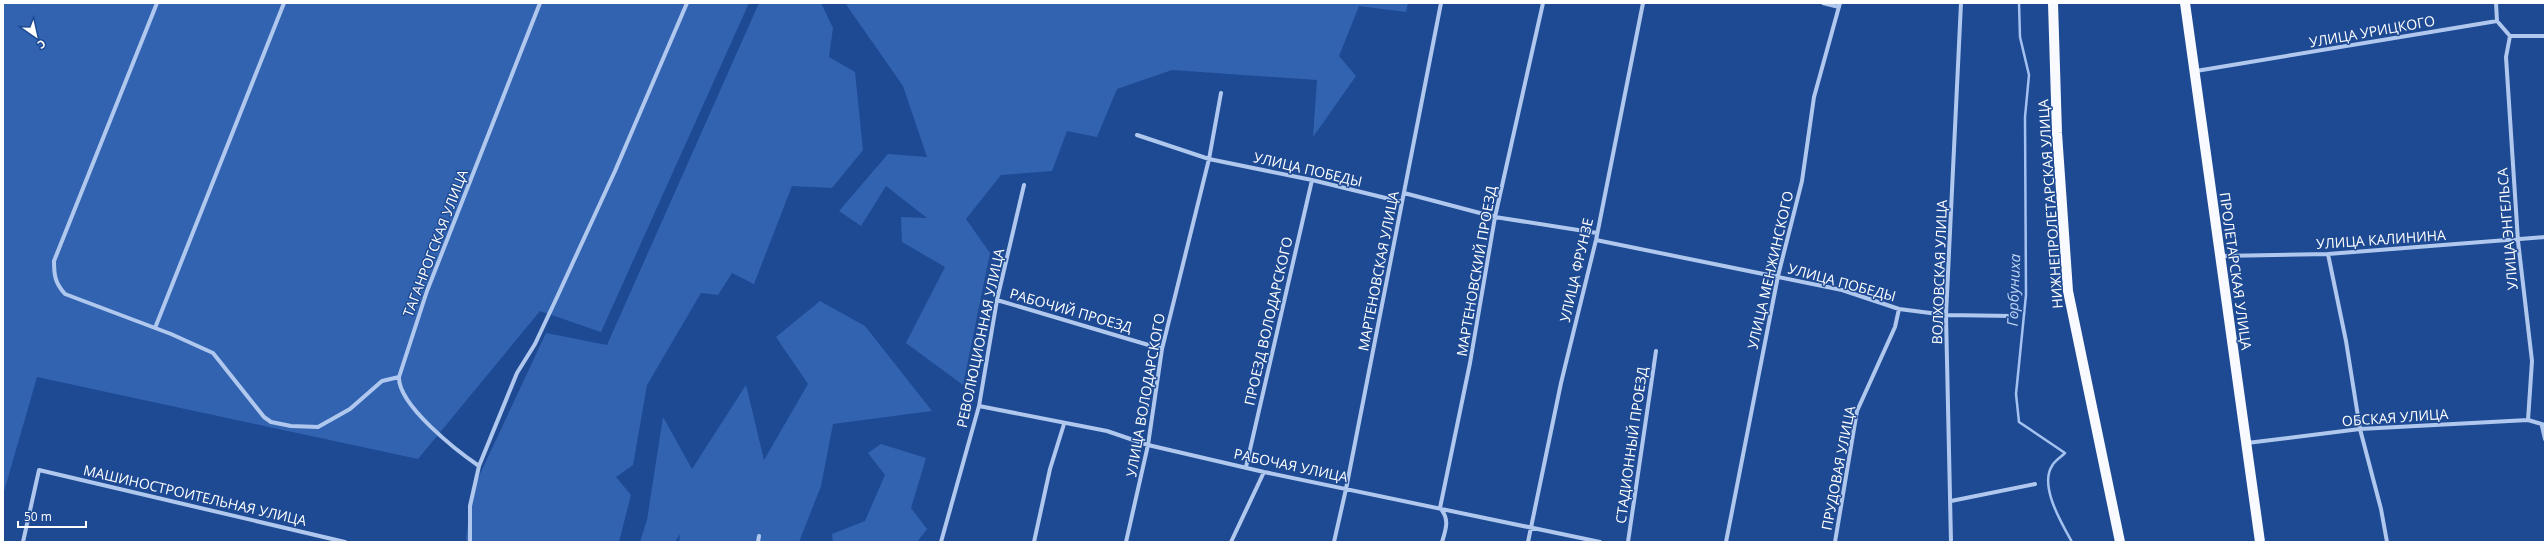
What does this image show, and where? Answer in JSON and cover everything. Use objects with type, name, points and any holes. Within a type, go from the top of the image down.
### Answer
[{"type":"main road","name":"НИЖНЕПРОЛЕТАРСКАЯ УЛИЦА","points":[[2053,3],[2057,133],[2068,291],[2120,542]]},
{"type":"main road","name":"ПРОЛЕТАРСКАЯ УЛИЦА","points":[[2185,3],[2196,72],[2219,256],[2260,542]]},
{"type":"street","points":[[157,3],[54,261],[54,276],[65,294],[155,328],[213,353],[264,417],[271,422],[291,426],[318,427],[350,409],[382,381],[399,377],[399,386],[420,415],[457,452],[479,466]]},
{"type":"street","points":[[155,328],[284,3]]},
{"type":"street","name":"ТАГАНРОГСКАЯ УЛИЦА","points":[[399,377],[427,291],[540,3]]},
{"type":"street","points":[[470,542],[470,506],[479,466],[517,373],[535,344],[558,295],[687,3]]},
{"type":"street","name":"МАРТЕНОВСКАЯ УЛИЦА","points":[[1334,542],[1346,489],[1441,3]]},
{"type":"street","name":"МАРТЕНОВСКИЙ ПРОЕЗД","points":[[1440,508],[1470,363],[1495,217],[1543,3]]},
{"type":"street","name":"УЛИЦА ФРУНЗЕ","points":[[1528,542],[1561,383],[1596,240],[1643,3]]},
{"type":"street","points":[[1823,3],[1840,5]]},
{"type":"street","name":"ВОЛХОВСКАЯ УЛИЦА","points":[[1951,542],[1946,315],[1961,3]]},
{"type":"street","points":[[2496,3],[2497,21],[2510,36],[2545,36]]},
{"type":"street","name":"УЛИЦА МЕНЖИНСКОГО","points":[[1726,542],[1778,276],[1802,181],[1814,97],[1840,5]]},
{"type":"street","name":"УЛИЦА УРИЦКОГО","points":[[2196,72],[2497,21]]},
{"type":"street","name":"УЛИЦА ЭНГЕЛЬСА","points":[[2510,36],[2506,57],[2518,241],[2532,361],[2528,420]]},
{"type":"street","name":"УЛИЦА ВОЛОДАРСКОГО","points":[[1126,542],[1148,445],[1162,349],[1209,159],[1221,93]]},
{"type":"street","name":"УЛИЦА ПОБЕДЫ","points":[[1137,135],[1209,159],[1312,180],[1402,202]]},
{"type":"street","name":"ПРОЕЗД ВОЛОДАРСКОГО","points":[[1246,467],[1312,180]]},
{"type":"street","name":"РЕВОЛЮЦИОННАЯ УЛИЦА","points":[[941,542],[980,406],[997,300],[1024,185]]},
{"type":"street","points":[[1404,193],[1495,217],[1597,233]]},
{"type":"street","name":"УЛИЦА КАЛИНИНА","points":[[2219,256],[2328,254],[2518,241],[2545,237]]},
{"type":"street","name":"УЛИЦА ПОБЕДЫ","points":[[1596,240],[1842,290],[1899,309],[1946,315],[2013,316]]},
{"type":"street","points":[[2328,254],[2346,341],[2360,429],[2381,509],[2387,542]]},
{"type":"street","name":"РАБОЧИЙ ПРОЕЗД","points":[[997,300],[1162,349]]},
{"type":"street","name":"ПРУДОВАЯ УЛИЦА","points":[[1835,542],[1857,411],[1895,327],[1899,309]]},
{"type":"street","name":"СТАДИОННЫЙ ПРОЕЗД","points":[[1628,542],[1656,351]]},
{"type":"street","name":"РАБОЧАЯ УЛИЦА","points":[[980,406],[1064,424],[1107,430],[1148,445],[1264,472],[1600,542]]},
{"type":"street","name":"ОБСКАЯ УЛИЦА","points":[[2246,443],[2360,429],[2528,420],[2544,426]]},
{"type":"street","points":[[1034,542],[1050,469],[1064,424]]},
{"type":"street","points":[[2544,426],[2545,439]]},
{"type":"street","name":"МАШИНОСТРОИТЕЛЬНАЯ УЛИЦА","points":[[23,542],[40,470],[346,542]]},
{"type":"street","points":[[1231,542],[1264,472]]},
{"type":"street","points":[[1950,501],[2035,484]]},
{"type":"street","points":[[1440,508],[1446,514],[1447,522],[1442,542]]},
{"type":"street","points":[[758,542],[759,536]]},
{"type":"shaded area","points":[[3,3],[749,3],[601,332],[540,311],[418,459],[37,377],[3,495]]},
{"type":"shaded area","points":[[759,3],[821,3],[833,28],[829,57],[855,72],[863,150],[832,188],[792,186],[754,284],[732,273],[718,295],[701,293],[647,385],[633,465],[616,477],[631,495],[619,542],[467,542],[466,538],[473,489],[546,333],[607,345]]},
{"type":"shaded area","points":[[845,3],[1408,3],[1406,12],[1359,6],[1339,56],[1356,76],[1313,137],[1317,80],[1172,70],[1117,89],[1097,137],[1067,131],[1052,171],[1001,175],[966,219],[990,253],[963,385],[906,343],[945,267],[902,242],[901,217],[927,218],[886,186],[861,226],[839,211],[888,154],[927,157],[903,86]]},
{"type":"shaded area","points":[[820,301],[865,326],[932,411],[833,424],[821,486],[799,542],[679,542],[680,534],[675,542],[640,542],[647,520],[663,417],[692,469],[746,385],[764,460],[808,384],[776,337]]},
{"type":"shaded area","points":[[881,444],[926,458],[911,508],[927,529],[917,542],[833,542],[832,534],[865,521],[885,475],[868,453]]},
{"type":"waterway","name":"Горбуниха","points":[[2019,3],[2020,37],[2029,75],[2025,117],[2026,295],[2016,394],[2019,422],[2065,453],[2053,464],[2049,474],[2048,484],[2053,505],[2072,542]]}]
